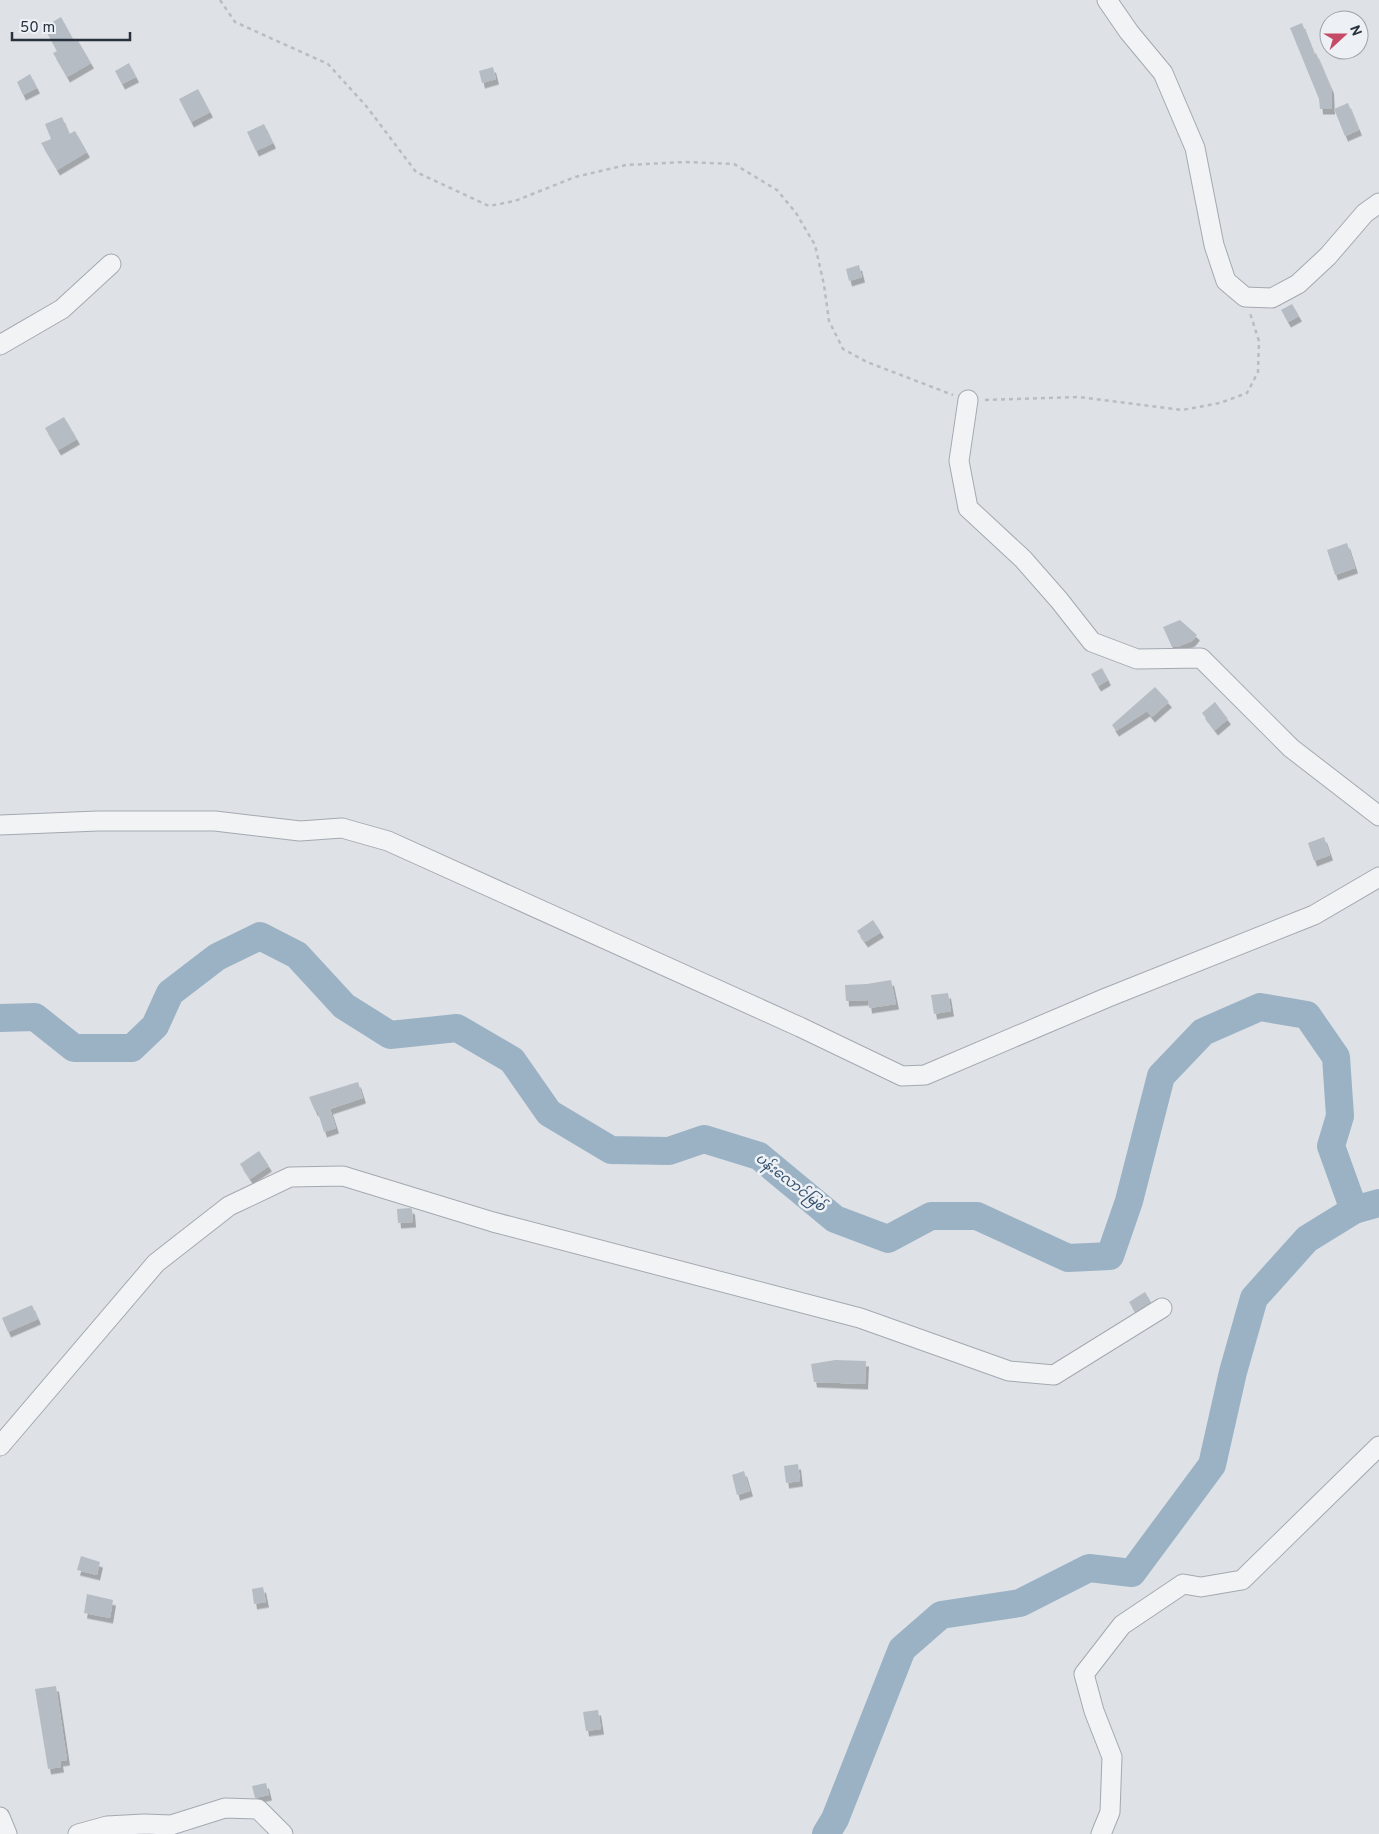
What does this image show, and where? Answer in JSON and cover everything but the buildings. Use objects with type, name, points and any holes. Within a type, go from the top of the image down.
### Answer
[{"type":"street","points":[[1107,0],[1129,32],[1163,73],[1195,148],[1214,245],[1226,281],[1244,297],[1272,298],[1298,284],[1328,256],[1365,213],[1379,202]]},
{"type":"street","points":[[0,345],[62,310],[111,264]]},
{"type":"street","points":[[968,400],[959,461],[968,508],[1023,559],[1092,642],[1138,659],[1201,658],[1291,748],[1379,816]]},
{"type":"street","points":[[0,825],[98,821],[215,821],[300,831],[342,828],[388,841],[800,1027],[902,1076],[925,1075],[1106,998],[1314,914],[1379,877]]},
{"type":"street","points":[[0,1446],[156,1263],[229,1206],[290,1177],[343,1176],[493,1222],[860,1318],[1008,1371],[1054,1375],[1162,1308]]},
{"type":"street","points":[[1101,1834],[1110,1812],[1112,1757],[1094,1711],[1084,1674],[1122,1625],[1183,1584],[1202,1587],[1242,1580],[1379,1446]]},
{"type":"street","points":[[78,1834],[107,1826],[171,1825],[225,1808],[258,1809],[282,1834]]},
{"type":"street","points":[[0,1817],[7,1834]]},
{"type":"path","points":[[220,0],[235,22],[328,64],[367,107],[416,172],[489,206],[515,201],[575,177],[626,165],[685,162],[734,164],[777,190],[796,213],[815,245],[830,321],[843,349],[868,362],[968,400],[1078,397],[1182,410],[1220,403],[1248,393],[1258,372],[1259,341],[1244,297]]},
{"type":"waterway","name":"ပန်းလောင်မြစ်","points":[[0,1018],[35,1017],[74,1048],[132,1048],[155,1026],[170,993],[217,957],[260,936],[297,955],[344,1006],[390,1035],[457,1028],[512,1060],[549,1113],[611,1150],[669,1151],[704,1139],[759,1156],[835,1219],[888,1239],[931,1216],[977,1216],[1068,1258],[1110,1256],[1129,1201],[1161,1076],[1203,1032],[1260,1007],[1307,1015],[1336,1057],[1340,1116],[1331,1146],[1354,1210]]},
{"type":"waterway","points":[[826,1834],[835,1819],[902,1649],[941,1615],[1020,1603],[1089,1568],[1132,1573],[1212,1465],[1233,1372],[1254,1298],[1307,1239],[1354,1210],[1379,1203]]}]
